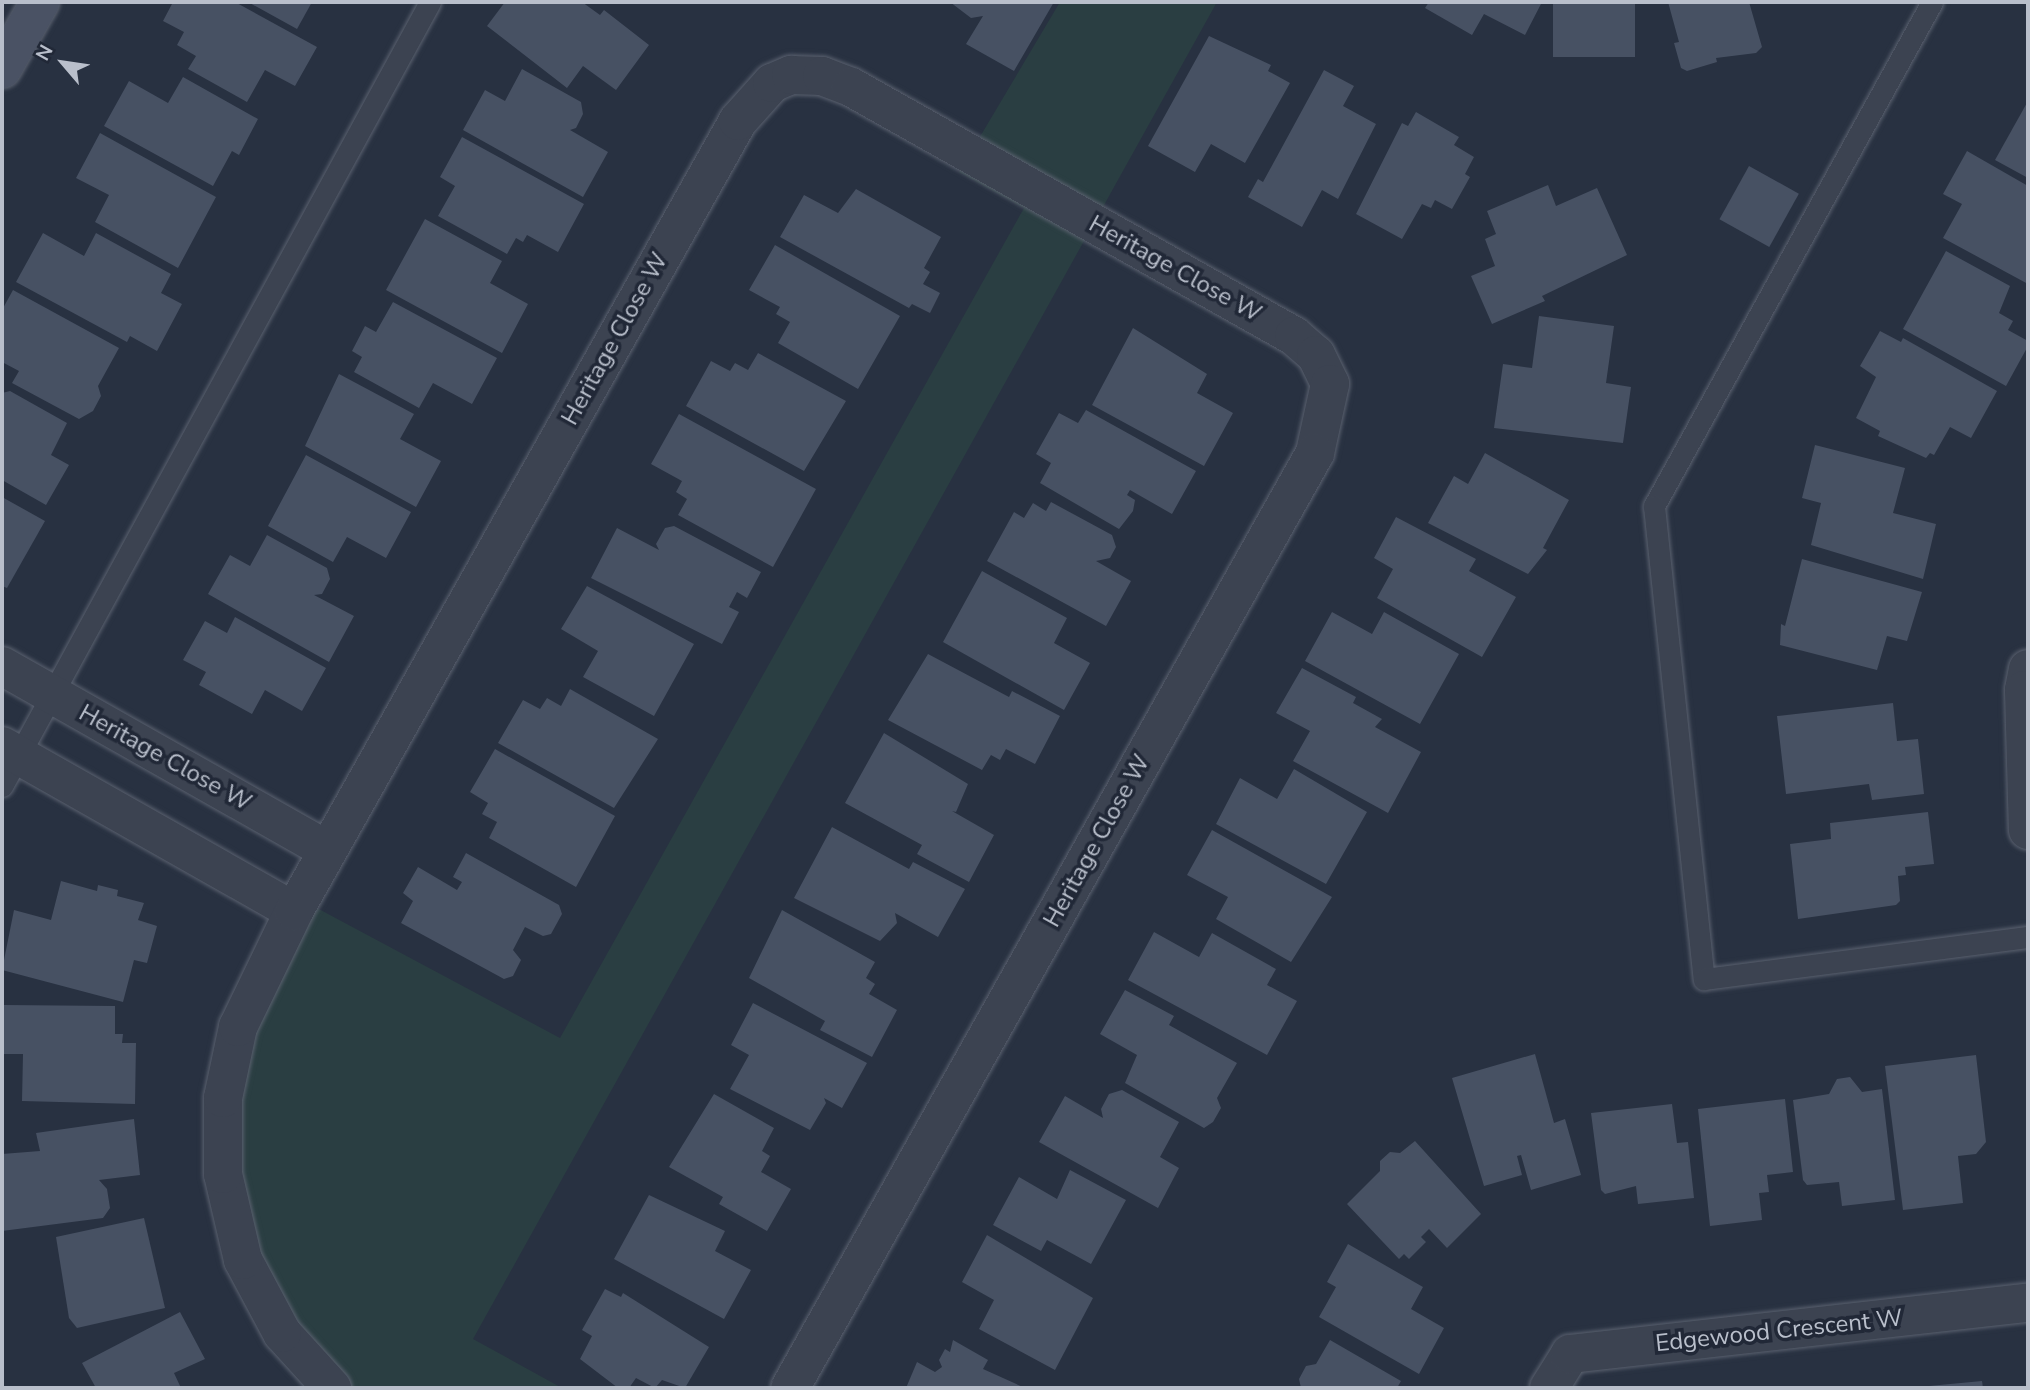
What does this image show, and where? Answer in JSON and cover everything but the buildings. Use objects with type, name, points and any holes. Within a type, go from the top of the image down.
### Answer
[{"type":"street","points":[[2,69],[40,2]]},
{"type":"street","name":"Heritage Close W","points":[[332,1388],[282,1333],[243,1260],[223,1174],[223,1098],[238,1027],[327,850],[738,121],[772,83],[792,75],[822,76],[851,87],[1294,336],[1316,355],[1330,384],[1315,453],[790,1388]]},
{"type":"street","name":"Heritage Close W","points":[[2,666],[327,850]]},
{"type":"street","points":[[2028,669],[2024,715],[2028,830]]},
{"type":"street","points":[[7,762],[294,911]]},
{"type":"street","name":"Edgewood Crescent W","points":[[1549,1388],[1570,1354],[2028,1303]]},
{"type":"lane","points":[[7,762],[51,694],[430,2]]},
{"type":"lane","points":[[1933,2],[1654,506],[1704,979],[2028,937]]},
{"type":"green space","points":[[1060,2],[1217,2],[473,1339],[562,1388],[332,1388],[243,1260],[223,1098],[300,899],[560,1038],[1024,208],[959,172]]}]
